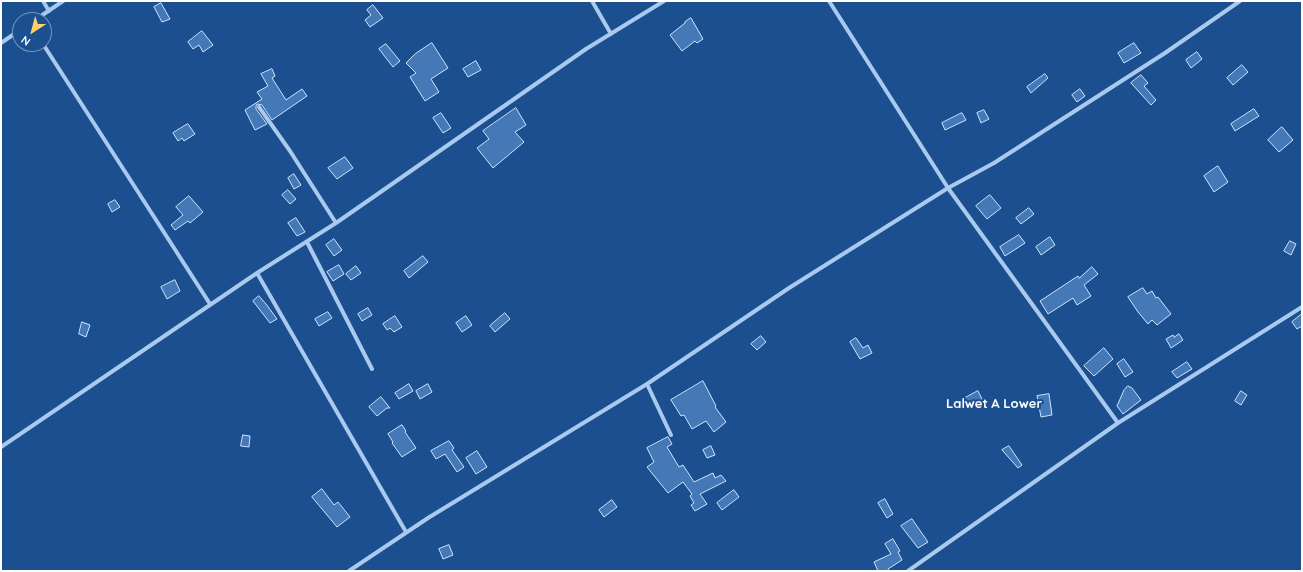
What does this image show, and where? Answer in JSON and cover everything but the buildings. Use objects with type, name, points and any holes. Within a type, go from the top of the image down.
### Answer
[{"type":"street","points":[[43,1],[49,11],[63,1]]},
{"type":"street","points":[[592,1],[611,34]]},
{"type":"street","points":[[1,447],[210,304],[336,223],[579,54],[664,1]]},
{"type":"street","points":[[829,1],[948,188],[1118,423]]},
{"type":"street","points":[[349,571],[428,518],[647,384],[789,288],[948,188],[1001,159],[1165,53],[1240,1]]},
{"type":"street","points":[[1,43],[12,35]]},
{"type":"street","points":[[48,52],[210,304]]},
{"type":"street","points":[[259,107],[290,151],[336,223]]},
{"type":"street","points":[[307,242],[372,369]]},
{"type":"street","points":[[257,273],[406,532]]},
{"type":"street","points":[[908,571],[1118,423],[1302,307]]},
{"type":"street","points":[[647,384],[671,436]]},
{"type":"district","name":"Lalwet A Lower","points":[[994,404]]}]
